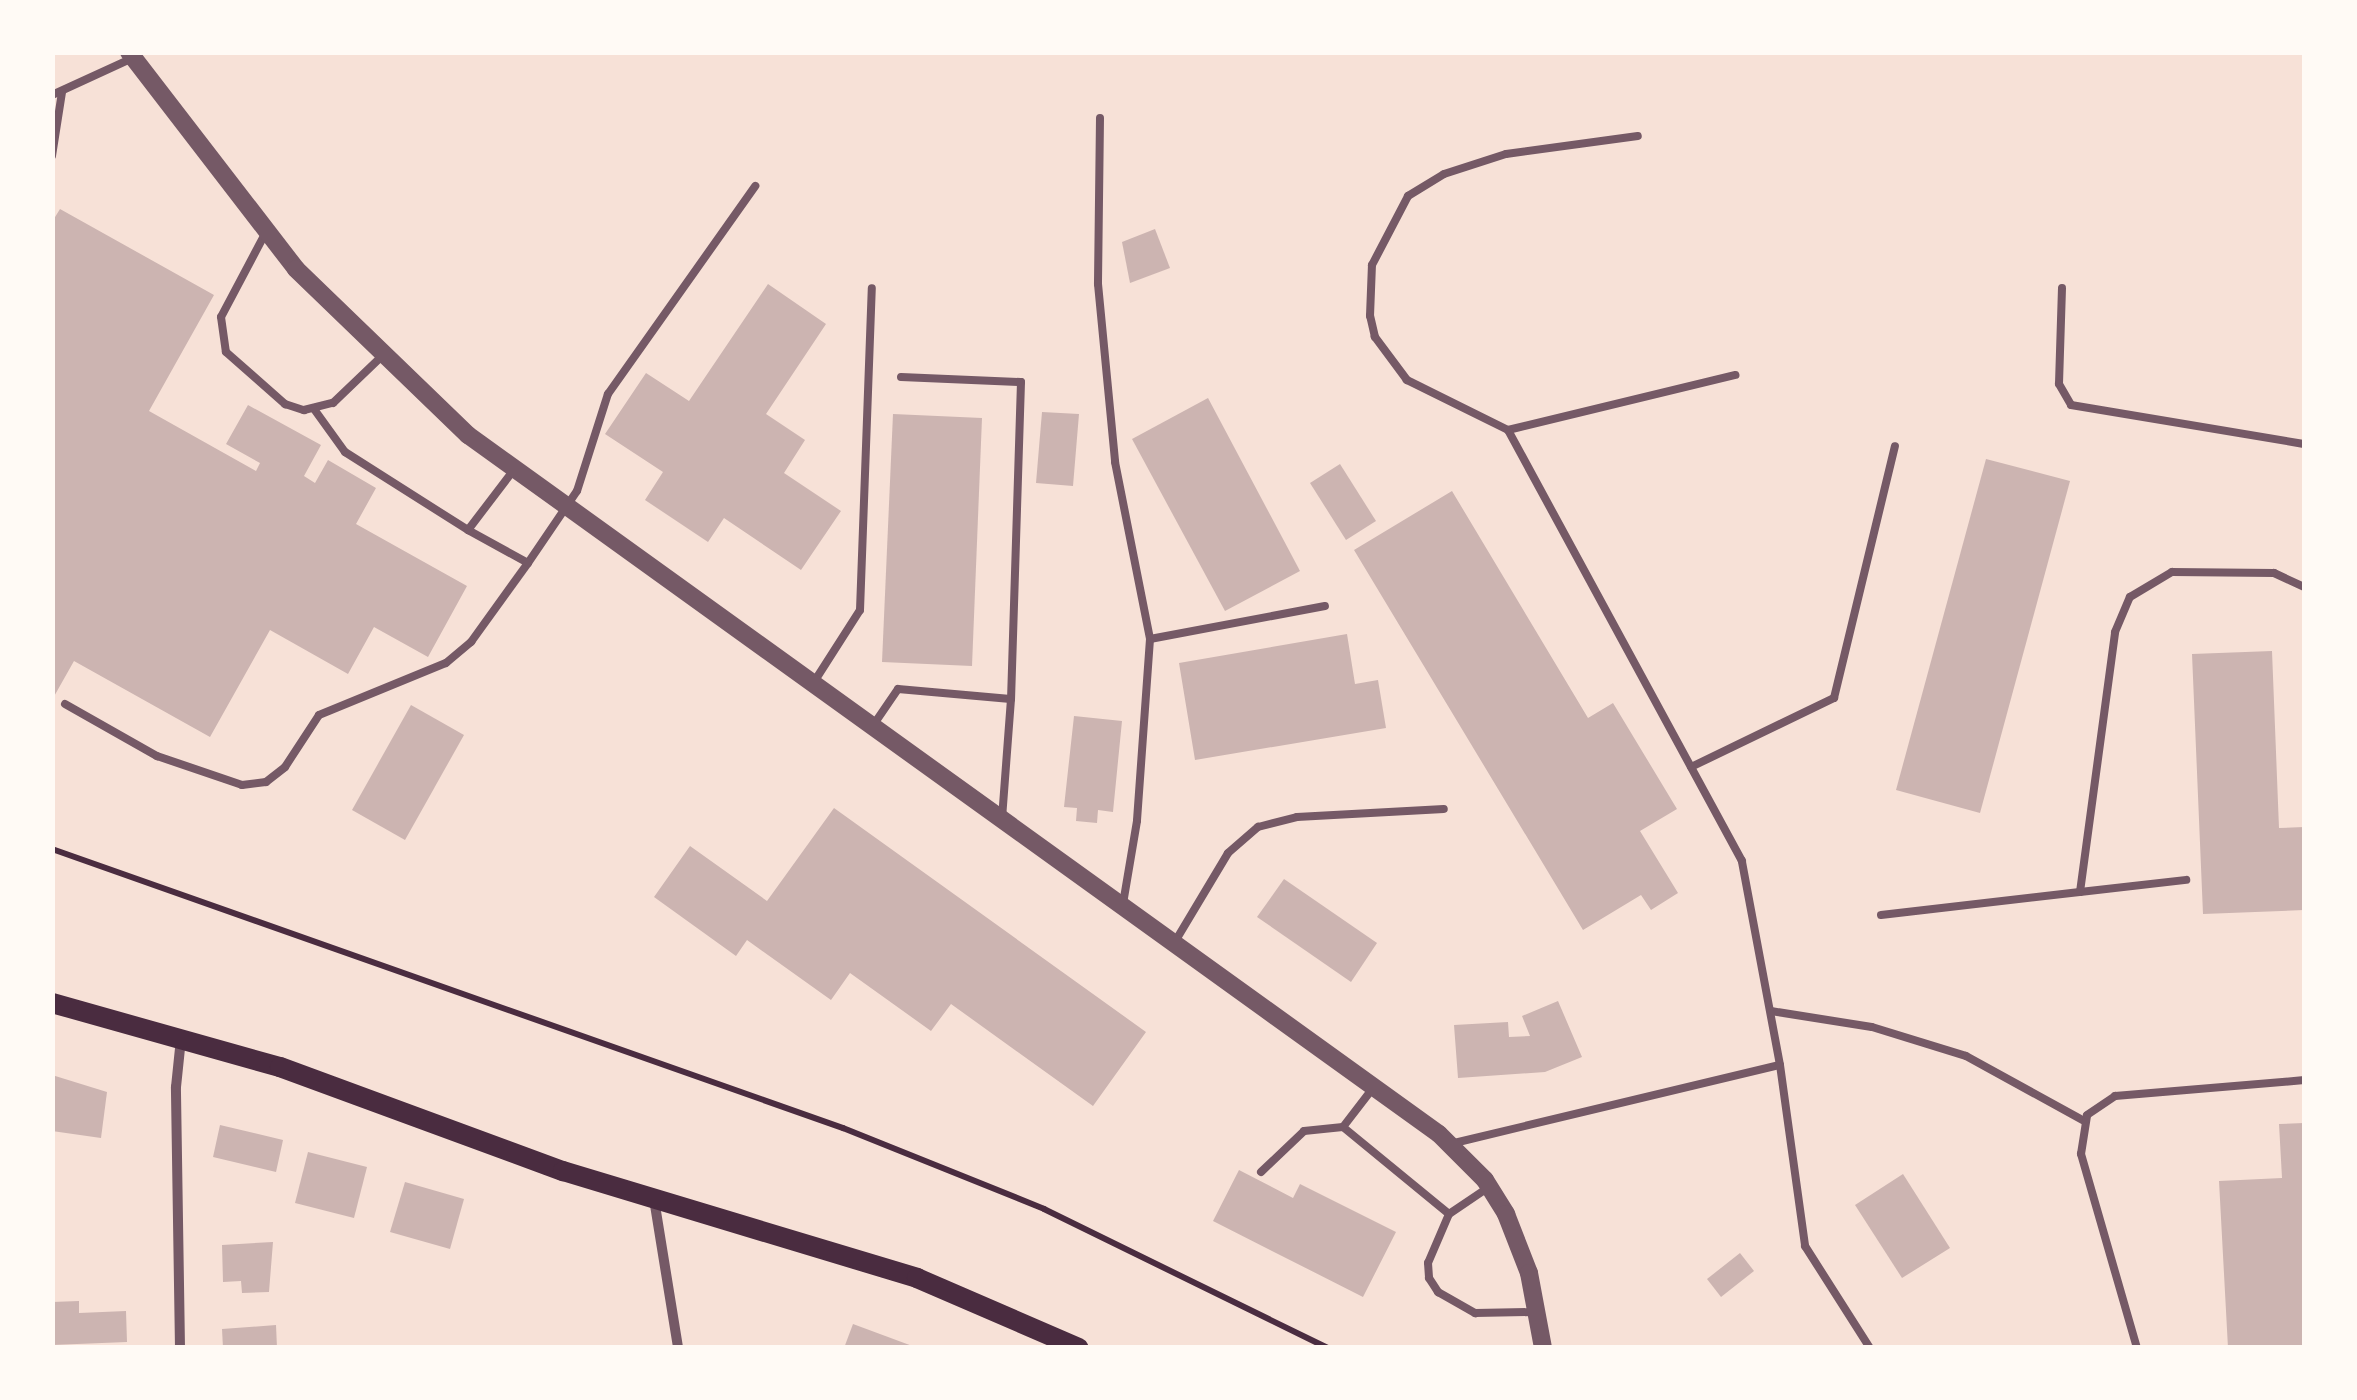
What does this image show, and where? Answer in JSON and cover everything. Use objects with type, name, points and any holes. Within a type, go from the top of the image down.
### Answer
[{"type":"main road","points":[[52,1004],[182,1036],[654,1198],[917,1278],[1079,1348]]},
{"type":"street","points":[[131,55],[266,232],[381,357],[512,470],[871,728],[1176,940],[1376,1084],[1450,1144],[1490,1187],[1518,1240],[1538,1312],[1543,1348]]},
{"type":"street","points":[[180,1348],[176,1087],[182,1036]]},
{"type":"street","points":[[654,1198],[678,1348]]},
{"type":"lane","points":[[52,156],[57,94],[131,55]]},
{"type":"lane","points":[[1100,118],[1098,284],[1114,462],[1150,639],[1137,821],[1124,904]]},
{"type":"lane","points":[[1638,136],[1506,154],[1444,174],[1408,196],[1382,238],[1368,292],[1375,336],[1386,354],[1430,396],[1508,430],[1734,375]]},
{"type":"lane","points":[[65,704],[157,756],[242,785],[266,782],[286,767],[319,714],[457,656],[566,511],[608,394],[755,186]]},
{"type":"lane","points":[[266,232],[221,317],[220,341],[285,404],[314,409],[333,402],[381,357]]},
{"type":"lane","points":[[812,686],[860,610],[872,288]]},
{"type":"lane","points":[[2062,288],[2060,388],[2072,404],[2304,444]]},
{"type":"lane","points":[[901,377],[1021,382],[1011,699],[1002,819]]},
{"type":"lane","points":[[314,409],[345,452],[528,563]]},
{"type":"lane","points":[[1508,430],[1746,872],[1780,1064],[1805,1246],[1870,1348]]},
{"type":"lane","points":[[1691,767],[1834,698],[1894,446]]},
{"type":"lane","points":[[468,530],[512,470]]},
{"type":"lane","points":[[2080,892],[2116,632],[2130,598],[2172,572],[2274,573],[2304,586]]},
{"type":"lane","points":[[1150,639],[1325,606]]},
{"type":"lane","points":[[871,728],[898,688],[1011,699]]},
{"type":"lane","points":[[1176,940],[1228,853],[1258,828],[1297,816],[1444,809]]},
{"type":"lane","points":[[1881,915],[2186,880]]},
{"type":"lane","points":[[1771,1012],[1872,1026],[1966,1056],[2084,1121]]},
{"type":"lane","points":[[1450,1144],[1780,1064]]},
{"type":"lane","points":[[2137,1348],[2081,1154],[2084,1121],[2115,1096],[2304,1080]]},
{"type":"lane","points":[[1344,1127],[1376,1084]]},
{"type":"lane","points":[[1262,1172],[1304,1131],[1344,1127],[1449,1214]]},
{"type":"lane","points":[[1490,1187],[1449,1214],[1428,1263],[1434,1288],[1480,1314],[1538,1312]]},
{"type":"path","points":[[52,849],[843,1128],[1044,1209],[1328,1348]]},
{"type":"building","points":[[60,209],[214,295],[149,411],[256,471],[260,463],[226,444],[248,405],[321,445],[304,476],[315,483],[328,460],[376,488],[356,524],[467,586],[428,657],[374,627],[348,674],[270,630],[210,737],[74,661],[52,700],[52,222]]},
{"type":"building","points":[[1155,229],[1170,268],[1130,283],[1122,242]]},
{"type":"building","points":[[768,284],[826,324],[766,414],[805,440],[784,473],[841,511],[801,570],[724,518],[708,542],[645,500],[663,472],[605,434],[646,373],[689,401]]},
{"type":"building","points":[[1208,398],[1300,571],[1225,611],[1132,439]]},
{"type":"building","points":[[1042,412],[1079,414],[1073,486],[1036,483]]},
{"type":"building","points":[[893,414],[982,418],[972,666],[882,662]]},
{"type":"building","points":[[1986,459],[2070,481],[1980,813],[1896,790]]},
{"type":"building","points":[[1340,464],[1376,521],[1346,540],[1310,483]]},
{"type":"building","points":[[1452,491],[1588,718],[1613,703],[1677,809],[1640,831],[1678,893],[1651,910],[1641,895],[1583,930],[1354,550]]},
{"type":"building","points":[[1347,634],[1355,684],[1378,680],[1386,728],[1195,760],[1179,663]]},
{"type":"building","points":[[2272,651],[2279,828],[2304,827],[2304,910],[2203,914],[2192,654]]},
{"type":"building","points":[[411,705],[464,735],[405,840],[352,810]]},
{"type":"building","points":[[1074,716],[1122,721],[1113,812],[1098,810],[1097,823],[1076,821],[1077,808],[1064,807]]},
{"type":"building","points":[[834,808],[1146,1032],[1093,1106],[951,1004],[931,1031],[850,973],[831,1000],[747,940],[736,956],[654,897],[690,846],[767,901]]},
{"type":"building","points":[[1284,879],[1377,943],[1351,982],[1257,917]]},
{"type":"building","points":[[1558,1001],[1582,1057],[1545,1072],[1458,1078],[1454,1025],[1508,1022],[1509,1037],[1530,1036],[1522,1016]]},
{"type":"building","points":[[52,1075],[107,1092],[101,1138],[52,1131]]},
{"type":"building","points":[[2304,1123],[2304,1348],[2228,1348],[2219,1181],[2282,1178],[2279,1124]]},
{"type":"building","points":[[220,1125],[283,1140],[276,1172],[213,1157]]},
{"type":"building","points":[[308,1152],[367,1167],[354,1218],[295,1203]]},
{"type":"building","points":[[1239,1170],[1293,1198],[1300,1184],[1396,1232],[1363,1297],[1213,1221]]},
{"type":"building","points":[[1903,1174],[1950,1248],[1902,1278],[1855,1205]]},
{"type":"building","points":[[405,1182],[464,1199],[450,1249],[390,1232]]},
{"type":"building","points":[[273,1242],[269,1292],[242,1293],[241,1281],[223,1282],[222,1245]]},
{"type":"building","points":[[1740,1253],[1754,1271],[1721,1297],[1707,1279]]},
{"type":"building","points":[[79,1301],[79,1313],[126,1311],[127,1342],[52,1345],[52,1302]]},
{"type":"building","points":[[853,1324],[915,1347],[915,1348],[844,1348]]},
{"type":"building","points":[[276,1325],[277,1348],[223,1348],[222,1329]]}]
